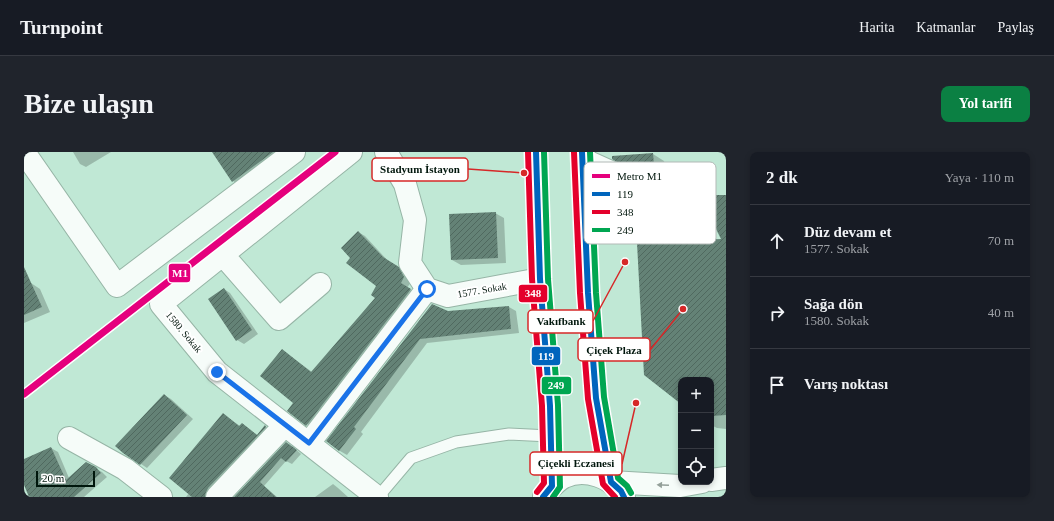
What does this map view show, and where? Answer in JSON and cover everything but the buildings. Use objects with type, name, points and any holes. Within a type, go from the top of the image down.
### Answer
[{"type":"street","points":[[24,152],[117,286],[294,152]]},
{"type":"street","name":"1580. Sokak","points":[[351,152],[161,304],[217,372],[378,497]]},
{"type":"street","points":[[309,443],[427,289],[410,262],[415,220],[405,184],[386,152]]},
{"type":"street","points":[[536,152],[540,279],[550,406],[550,436],[544,493]]},
{"type":"street","points":[[582,153],[584,192]]},
{"type":"street","points":[[587,244],[596,398],[618,489]]},
{"type":"street","points":[[223,255],[278,318],[320,284]]},
{"type":"street","name":"1577. Sokak","points":[[427,289],[448,296],[540,279]]},
{"type":"street","points":[[217,497],[285,425]]},
{"type":"street","points":[[69,438],[125,469],[160,497]]},
{"type":"street","points":[[544,493],[565,477],[581,473],[597,475],[618,489],[686,485]]},
{"type":"street","points":[[714,480],[726,478]]},
{"type":"lane","points":[[582,153],[602,162]]},
{"type":"lane","points":[[378,497],[411,458],[456,442],[509,434],[550,436]]},
{"type":"metro line","name":"M1","points":[[24,394],[335,152]]},
{"type":"transit line","name":"348","points":[[528,152],[532,279],[542,406],[544,483],[537,492]]},
{"type":"transit line","name":"119","points":[[536,152],[540,279],[550,406],[552,486],[543,497]]},
{"type":"transit line","name":"249","points":[[544,152],[548,279],[558,405],[560,487],[553,497]]},
{"type":"transit line","name":"348","points":[[574,152],[580,293],[588,399],[603,484],[615,497]]},
{"type":"transit line","name":"119","points":[[582,152],[584,199]]},
{"type":"transit line","name":"249","points":[[590,152],[590,162]]},
{"type":"transit line","name":"119","points":[[586,244],[596,398],[611,482],[621,491],[624,497]]},
{"type":"transit line","name":"249","points":[[594,244],[604,397],[618,478],[627,486],[631,493]]},
{"type":"place","name":"Stadyum İstayon","points":[[524,173]]},
{"type":"place","name":"Vakıfbank","points":[[625,262]]},
{"type":"place","name":"Çiçek Plaza","points":[[683,309]]},
{"type":"place","name":"Çiçekli Eczanesi","points":[[636,403]]},
{"type":"route","points":[[217,372],[309,443],[427,289]]}]
